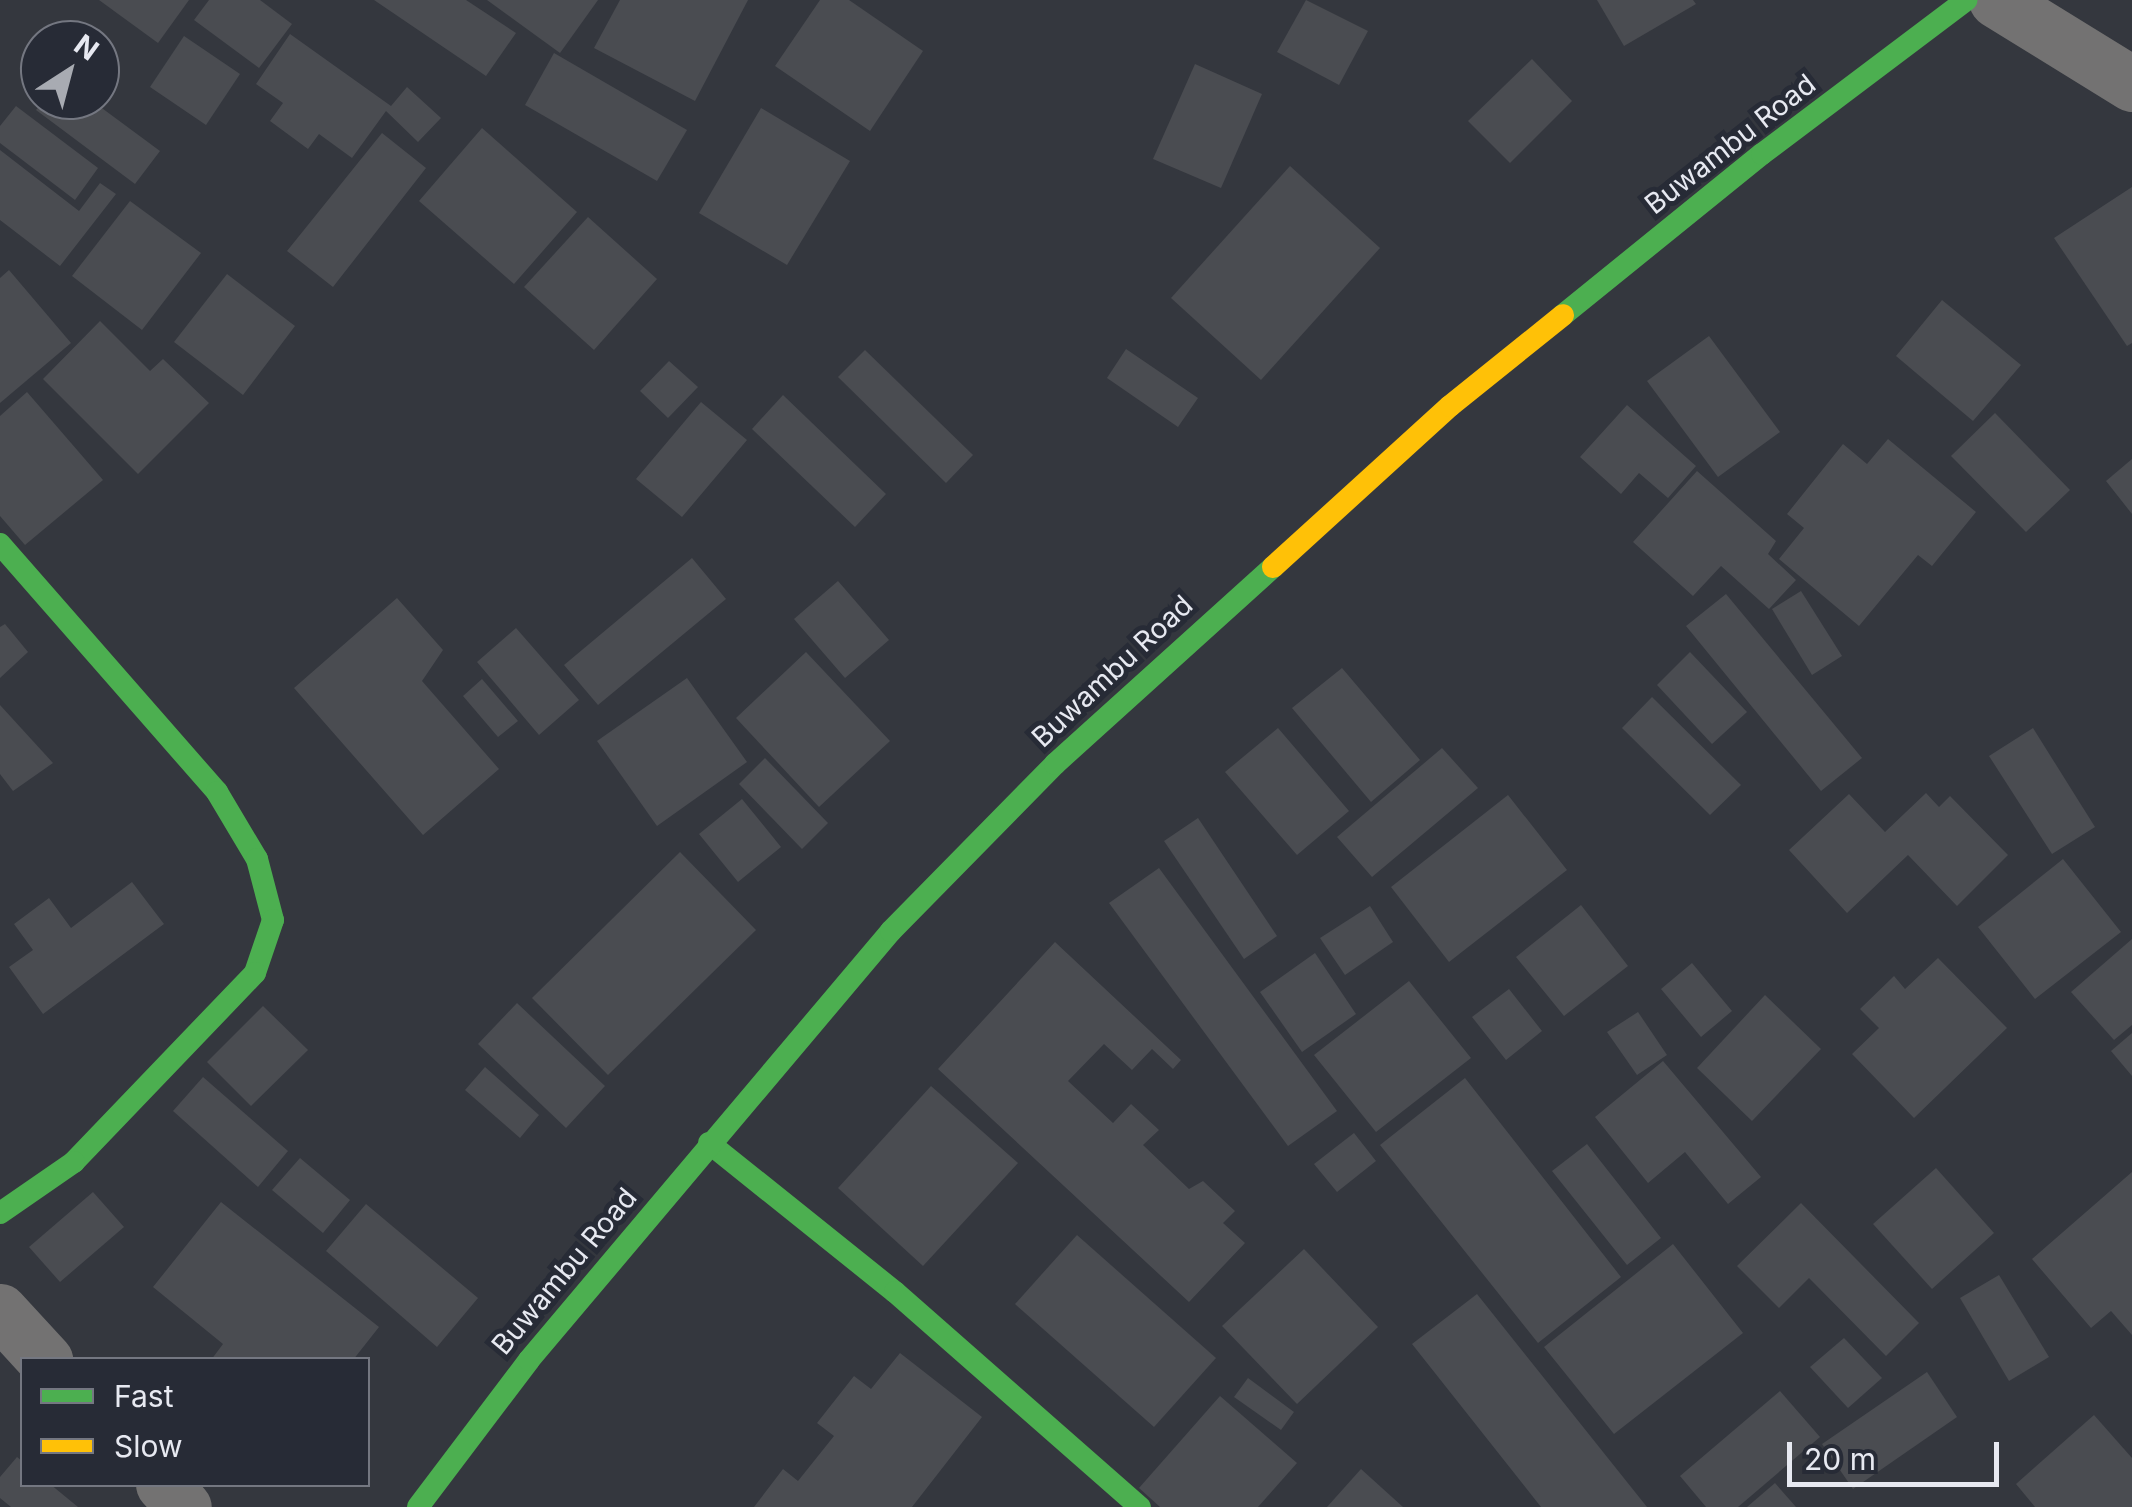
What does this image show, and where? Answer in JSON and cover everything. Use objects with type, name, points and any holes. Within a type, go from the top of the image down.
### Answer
[{"type":"street","name":"Buwambu Road","points":[[418,1507],[528,1360],[710,1143],[905,917],[1056,764],[1260,574],[1480,382],[1762,154],[1966,0]]},
{"type":"street","points":[[1996,0],[2132,84]]},
{"type":"street","points":[[0,544],[216,792],[257,859],[273,920],[255,973],[74,1162],[0,1213]]},
{"type":"street","points":[[710,1143],[894,1292],[1140,1507]]},
{"type":"street","points":[[0,1311],[42,1357]]},
{"type":"street","points":[[166,1487],[184,1507]]},
{"type":"building","points":[[99,0],[189,0],[158,43]]},
{"type":"building","points":[[209,0],[260,0],[292,24],[259,68],[194,20]]},
{"type":"building","points":[[374,0],[466,0],[516,33],[486,76]]},
{"type":"building","points":[[487,0],[598,0],[560,53]]},
{"type":"building","points":[[620,0],[748,0],[695,101],[594,48]]},
{"type":"building","points":[[820,0],[849,0],[923,51],[870,131],[775,66]]},
{"type":"building","points":[[1306,0],[1368,31],[1339,85],[1277,52]]},
{"type":"building","points":[[1597,0],[1693,0],[1696,4],[1624,46]]},
{"type":"building","points":[[290,34],[391,106],[407,87],[441,118],[418,142],[386,111],[352,158],[319,134],[308,149],[270,121],[283,103],[256,84]]},
{"type":"building","points":[[184,36],[240,74],[206,125],[150,87]]},
{"type":"building","points":[[554,53],[687,130],[657,181],[525,105]]},
{"type":"building","points":[[1532,59],[1572,101],[1510,163],[1468,121]]},
{"type":"building","points":[[1195,64],[1262,94],[1221,188],[1153,159]]},
{"type":"building","points":[[16,106],[20,109],[20,120],[35,120],[98,168],[75,200],[0,143],[0,126]]},
{"type":"building","points":[[761,108],[850,161],[787,265],[699,213]]},
{"type":"building","points":[[49,120],[118,120],[160,151],[135,184]]},
{"type":"building","points":[[482,128],[577,212],[514,284],[419,201]]},
{"type":"building","points":[[382,133],[426,168],[333,287],[287,251]]},
{"type":"building","points":[[0,150],[79,211],[100,183],[116,194],[60,266],[0,220]]},
{"type":"building","points":[[1290,166],[1380,248],[1261,380],[1171,298]]},
{"type":"building","points":[[2132,187],[2132,343],[2127,346],[2054,238]]},
{"type":"building","points":[[130,201],[201,253],[142,330],[72,276]]},
{"type":"building","points":[[588,217],[657,279],[594,350],[524,287]]},
{"type":"building","points":[[9,270],[71,343],[0,403],[0,278]]},
{"type":"building","points":[[227,274],[295,326],[243,395],[174,342]]},
{"type":"building","points":[[1942,300],[2021,365],[1973,421],[1896,356]]},
{"type":"building","points":[[100,321],[150,371],[163,359],[209,403],[138,474],[43,379]]},
{"type":"building","points":[[1709,336],[1780,432],[1718,477],[1647,381]]},
{"type":"building","points":[[1126,349],[1198,398],[1178,427],[1107,378]]},
{"type":"building","points":[[865,350],[973,455],[946,483],[838,377]]},
{"type":"building","points":[[669,361],[698,387],[668,418],[640,391]]},
{"type":"building","points":[[27,392],[103,480],[25,545],[0,516],[0,416]]},
{"type":"building","points":[[783,395],[886,494],[855,527],[752,429]]},
{"type":"building","points":[[701,402],[747,440],[682,517],[636,479]]},
{"type":"building","points":[[1627,405],[1696,466],[1668,498],[1639,473],[1621,494],[1580,457]]},
{"type":"building","points":[[1995,413],[2070,490],[2026,532],[1951,456]]},
{"type":"building","points":[[1888,439],[1976,512],[1932,566],[1918,555],[1859,626],[1779,559],[1804,528],[1787,514],[1843,444],[1867,464]]},
{"type":"building","points":[[2132,459],[2132,514],[2106,481]]},
{"type":"building","points":[[1697,471],[1776,541],[1768,554],[1796,580],[1769,609],[1721,566],[1693,596],[1633,542]]},
{"type":"building","points":[[692,558],[726,599],[598,705],[564,665]]},
{"type":"building","points":[[838,581],[889,640],[845,678],[794,619]]},
{"type":"building","points":[[1801,591],[1842,656],[1812,675],[1772,609]]},
{"type":"building","points":[[1726,594],[1862,758],[1821,791],[1686,626]]},
{"type":"building","points":[[397,598],[443,650],[422,681],[499,769],[423,835],[294,688]]},
{"type":"building","points":[[5,624],[28,652],[0,678],[0,627]]},
{"type":"building","points":[[516,628],[579,700],[539,735],[477,662]]},
{"type":"building","points":[[806,652],[890,741],[819,807],[736,718]]},
{"type":"building","points":[[1690,652],[1747,712],[1712,744],[1657,685]]},
{"type":"building","points":[[1342,668],[1420,760],[1371,802],[1292,708]]},
{"type":"building","points":[[687,678],[747,762],[657,826],[597,741]]},
{"type":"building","points":[[482,679],[518,721],[498,737],[463,696]]},
{"type":"building","points":[[1652,697],[1741,785],[1710,815],[1622,728]]},
{"type":"building","points":[[0,705],[53,763],[13,791],[0,774]]},
{"type":"building","points":[[1278,728],[1349,811],[1297,855],[1225,772]]},
{"type":"building","points":[[2033,728],[2095,827],[2052,854],[1989,756]]},
{"type":"building","points":[[1442,748],[1478,788],[1372,877],[1337,837]]},
{"type":"building","points":[[765,758],[828,823],[802,849],[739,784]]},
{"type":"building","points":[[1926,793],[1939,807],[1950,796],[2008,855],[1957,906],[1908,855],[1847,913],[1789,850],[1849,794],[1885,832]]},
{"type":"building","points":[[1508,795],[1567,870],[1449,962],[1391,887]]},
{"type":"building","points":[[742,799],[781,847],[738,882],[699,834]]},
{"type":"building","points":[[1198,818],[1277,936],[1244,959],[1164,841]]},
{"type":"building","points":[[680,852],[756,930],[608,1075],[532,998]]},
{"type":"building","points":[[2063,859],[2121,932],[2035,999],[1978,927]]},
{"type":"building","points":[[1159,868],[1337,1111],[1288,1146],[1109,903]]},
{"type":"building","points":[[132,882],[164,924],[43,1014],[9,967],[33,950],[14,924],[49,898],[71,928]]},
{"type":"building","points":[[1581,905],[1628,966],[1564,1016],[1516,957]]},
{"type":"building","points":[[1370,906],[1393,942],[1345,975],[1320,938]]},
{"type":"building","points":[[2132,939],[2132,1025],[2114,1040],[2071,992]]},
{"type":"building","points":[[1055,942],[1181,1060],[1173,1069],[1152,1049],[1132,1070],[1104,1044],[1068,1081],[1113,1123],[1131,1104],[1159,1130],[1143,1145],[1189,1189],[1203,1181],[1235,1211],[1223,1223],[1245,1243],[1189,1302],[938,1069]]},
{"type":"building","points":[[1315,953],[1356,1014],[1302,1052],[1260,992]]},
{"type":"building","points":[[1938,958],[2007,1028],[1914,1118],[1852,1054],[1879,1028],[1860,1009],[1894,976],[1905,989]]},
{"type":"building","points":[[1692,963],[1732,1011],[1701,1037],[1661,989]]},
{"type":"building","points":[[1409,981],[1471,1058],[1376,1132],[1314,1055]]},
{"type":"building","points":[[1509,989],[1542,1031],[1506,1060],[1472,1017]]},
{"type":"building","points":[[1765,995],[1821,1049],[1752,1121],[1697,1068]]},
{"type":"building","points":[[517,1003],[605,1086],[566,1128],[478,1044]]},
{"type":"building","points":[[263,1006],[308,1050],[251,1106],[207,1062]]},
{"type":"building","points":[[1638,1012],[1667,1055],[1637,1075],[1607,1032]]},
{"type":"building","points":[[2132,1033],[2132,1076],[2111,1051]]},
{"type":"building","points":[[1663,1061],[1761,1177],[1728,1204],[1685,1152],[1648,1183],[1595,1117]]},
{"type":"building","points":[[485,1067],[539,1115],[520,1138],[465,1090]]},
{"type":"building","points":[[203,1077],[288,1151],[258,1187],[173,1111]]},
{"type":"building","points":[[1465,1078],[1621,1277],[1538,1343],[1380,1145]]},
{"type":"building","points":[[931,1086],[1018,1163],[923,1266],[838,1188]]},
{"type":"building","points":[[1354,1133],[1376,1161],[1337,1192],[1314,1164]]},
{"type":"building","points":[[1587,1144],[1661,1238],[1627,1265],[1552,1171]]},
{"type":"building","points":[[300,1158],[350,1200],[323,1233],[272,1190]]},
{"type":"building","points":[[1936,1168],[1994,1233],[1932,1289],[1873,1224]]},
{"type":"building","points":[[2132,1172],[2132,1335],[2111,1311],[2091,1328],[2032,1259]]},
{"type":"building","points":[[93,1192],[124,1227],[60,1282],[29,1247]]},
{"type":"building","points":[[221,1202],[379,1327],[355,1357],[213,1357],[223,1344],[153,1287]]},
{"type":"building","points":[[1801,1203],[1919,1323],[1886,1356],[1809,1278],[1779,1308],[1737,1266]]},
{"type":"building","points":[[366,1204],[478,1298],[437,1347],[326,1251]]},
{"type":"building","points":[[1077,1235],[1216,1358],[1154,1427],[1015,1304]]},
{"type":"building","points":[[1673,1244],[1743,1333],[1614,1434],[1544,1347]]},
{"type":"building","points":[[1304,1249],[1378,1327],[1297,1404],[1222,1326]]},
{"type":"building","points":[[1999,1275],[2049,1357],[2009,1381],[1960,1298]]},
{"type":"building","points":[[1477,1294],[1647,1507],[1541,1507],[1412,1344]]},
{"type":"building","points":[[1844,1338],[1882,1378],[1848,1408],[1810,1367]]},
{"type":"building","points":[[900,1353],[982,1417],[912,1507],[754,1507],[783,1469],[798,1481],[834,1436],[817,1423],[854,1376],[871,1389]]},
{"type":"building","points":[[1927,1372],[1957,1417],[1853,1489],[1822,1444]]},
{"type":"building","points":[[1248,1378],[1294,1412],[1281,1430],[1234,1397]]},
{"type":"building","points":[[1780,1391],[1820,1437],[1738,1507],[1706,1507],[1680,1476]]},
{"type":"building","points":[[1220,1396],[1297,1463],[1258,1507],[1160,1507],[1139,1488]]},
{"type":"building","points":[[2094,1415],[2132,1458],[2132,1507],[2035,1507],[2016,1484]]},
{"type":"building","points":[[17,1457],[20,1487],[54,1487],[78,1507],[11,1507],[0,1498],[0,1477]]},
{"type":"building","points":[[1361,1469],[1403,1507],[1327,1507]]},
{"type":"building","points":[[1775,1483],[1796,1507],[1747,1507]]},
{"type":"traffic: fast","points":[[1563,315],[1762,154],[1966,0]]},
{"type":"traffic: fast","points":[[0,544],[217,792],[257,859],[273,920],[255,973],[74,1162],[0,1213]]},
{"type":"traffic: fast","points":[[418,1507],[529,1360],[891,931],[1055,764],[1273,567]]},
{"type":"traffic: fast","points":[[709,1143],[895,1292],[1140,1507]]},
{"type":"traffic: slow","points":[[1273,567],[1450,406],[1563,315]]}]
